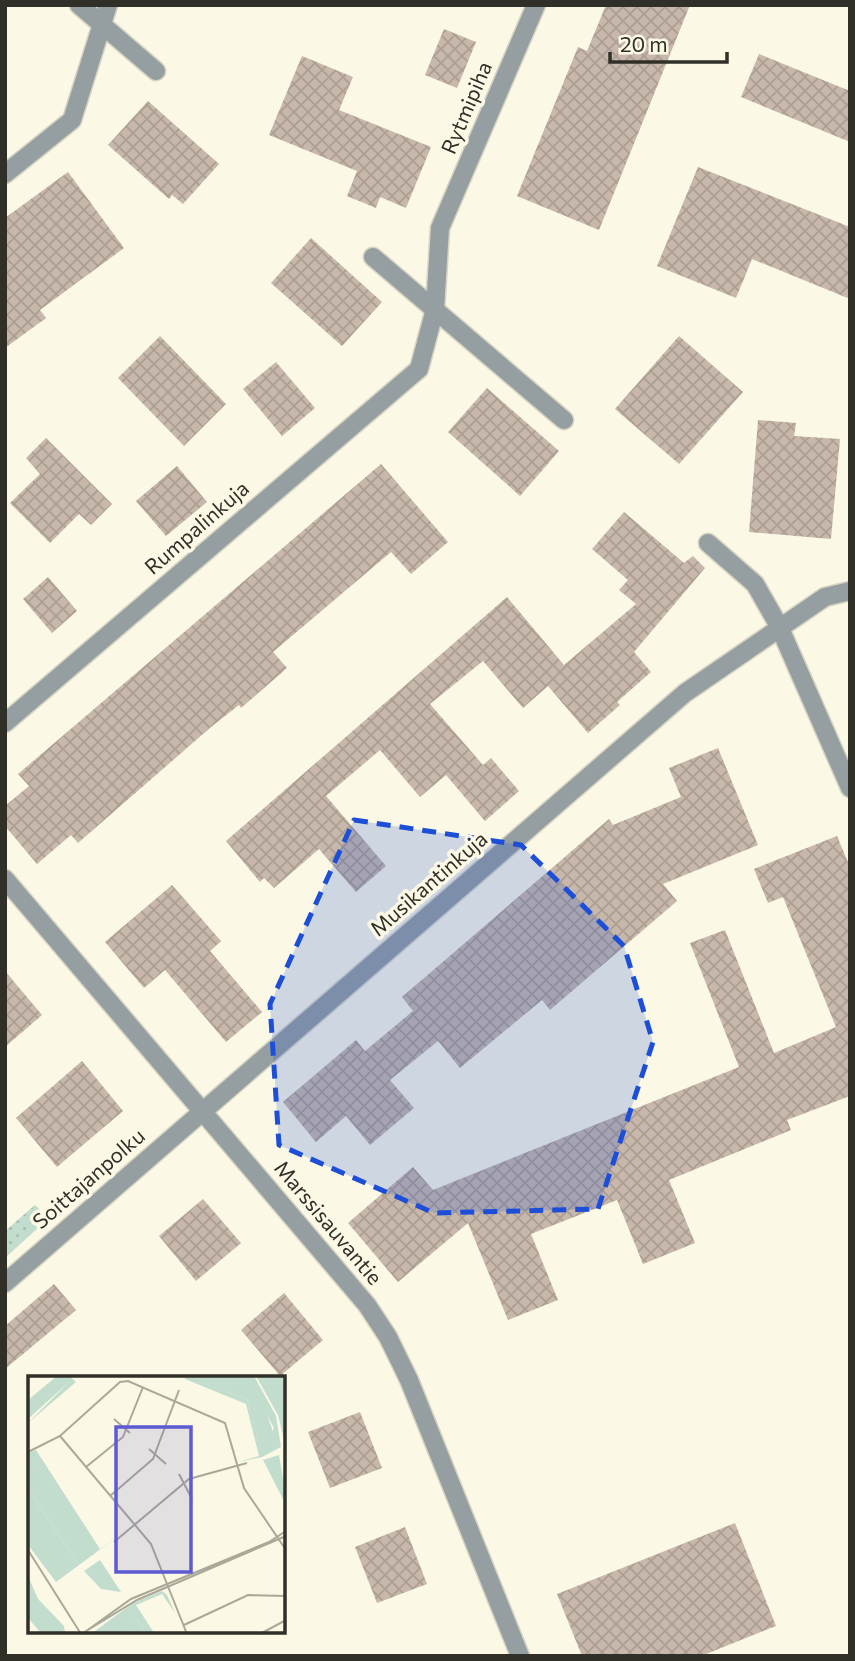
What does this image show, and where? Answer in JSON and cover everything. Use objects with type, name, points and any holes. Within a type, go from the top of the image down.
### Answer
[{"type":"street","points":[[79,5],[156,71]]},
{"type":"street","points":[[5,174],[72,120],[108,5]]},
{"type":"street","name":"Rytmipiha","points":[[419,369],[435,309],[440,228],[536,5]]},
{"type":"street","points":[[373,257],[564,420]]},
{"type":"street","name":"Rumpalinkuja","points":[[5,723],[419,369]]},
{"type":"street","points":[[708,543],[755,584],[779,626],[850,788]]},
{"type":"street","name":"Musikantinkuja","points":[[203,1110],[685,693],[825,597],[850,591]]},
{"type":"street","name":"Marssisauvantie","points":[[5,878],[346,1278],[388,1337],[409,1380],[520,1656]]},
{"type":"street","name":"Soittajanpolku","points":[[5,1283],[203,1110]]},
{"type":"highlighted area","points":[[354,820],[521,845],[624,946],[653,1042],[598,1209],[434,1213],[279,1145],[270,1004]]},
{"type":"green space","points":[[35,1205],[49,1218],[5,1258],[5,1231]]},
{"type":"building","points":[[606,5],[690,5],[599,230],[517,196],[578,47],[587,51]]},
{"type":"building","points":[[444,29],[476,42],[457,88],[425,75]]},
{"type":"building","points":[[759,54],[850,91],[850,142],[741,97]]},
{"type":"building","points":[[302,56],[353,77],[339,110],[431,147],[406,208],[380,197],[376,208],[347,196],[357,171],[269,135]]},
{"type":"building","points":[[148,101],[219,164],[183,204],[172,195],[169,199],[108,145]]},
{"type":"building","points":[[698,167],[850,227],[850,299],[752,259],[736,298],[657,266]]},
{"type":"building","points":[[68,172],[124,248],[40,310],[46,318],[5,348],[5,218]]},
{"type":"building","points":[[311,238],[382,302],[342,346],[271,283]]},
{"type":"building","points":[[160,336],[226,404],[184,446],[118,378]]},
{"type":"building","points":[[679,336],[743,392],[679,464],[615,409]]},
{"type":"building","points":[[276,362],[315,408],[282,436],[243,389]]},
{"type":"building","points":[[487,388],[559,451],[520,496],[448,432]]},
{"type":"building","points":[[758,420],[796,423],[794,436],[840,439],[831,539],[749,532]]},
{"type":"building","points":[[46,438],[112,504],[91,525],[79,514],[50,543],[10,503],[40,474],[26,458]]},
{"type":"building","points":[[381,464],[448,542],[411,574],[391,552],[273,652],[287,668],[241,708],[239,705],[211,727],[78,843],[71,835],[37,864],[5,826],[5,806],[29,786],[18,774]]},
{"type":"building","points":[[177,466],[207,502],[166,536],[136,501]]},
{"type":"building","points":[[624,512],[684,563],[693,556],[705,568],[634,652],[651,672],[617,702],[620,705],[588,733],[548,686],[523,708],[483,661],[430,704],[483,765],[491,758],[519,791],[485,821],[446,775],[420,797],[380,750],[326,796],[386,866],[356,892],[319,849],[274,888],[264,878],[260,882],[226,841],[507,597],[564,665],[636,604],[619,590],[628,580],[592,549]]},
{"type":"building","points":[[48,577],[77,611],[52,633],[23,599]]},
{"type":"building","points":[[718,748],[758,845],[663,884],[677,901],[550,1010],[542,1000],[460,1068],[438,1041],[390,1080],[414,1108],[370,1145],[346,1116],[316,1142],[283,1102],[356,1040],[365,1051],[413,1011],[402,997],[609,819],[613,825],[681,797],[669,768]]},
{"type":"building","points":[[837,836],[850,867],[850,1096],[787,1120],[791,1130],[669,1180],[695,1243],[643,1264],[617,1200],[531,1234],[558,1300],[508,1320],[468,1223],[398,1282],[348,1223],[413,1167],[433,1190],[739,1067],[690,943],[725,930],[774,1053],[836,1027],[783,897],[768,903],[754,869]]},
{"type":"building","points":[[172,885],[221,941],[210,951],[262,1012],[226,1042],[165,970],[144,988],[105,942]]},
{"type":"building","points":[[5,971],[42,1015],[5,1047]]},
{"type":"building","points":[[82,1061],[123,1111],[57,1167],[16,1118]]},
{"type":"building","points":[[203,1199],[241,1243],[196,1281],[159,1236]]},
{"type":"building","points":[[54,1284],[76,1310],[5,1369],[5,1326]]},
{"type":"building","points":[[284,1293],[323,1340],[280,1376],[241,1330]]},
{"type":"building","points":[[360,1412],[382,1468],[330,1488],[308,1432]]},
{"type":"building","points":[[735,1523],[776,1626],[701,1656],[582,1656],[557,1594]]},
{"type":"building","points":[[405,1527],[427,1584],[377,1603],[355,1547]]}]
